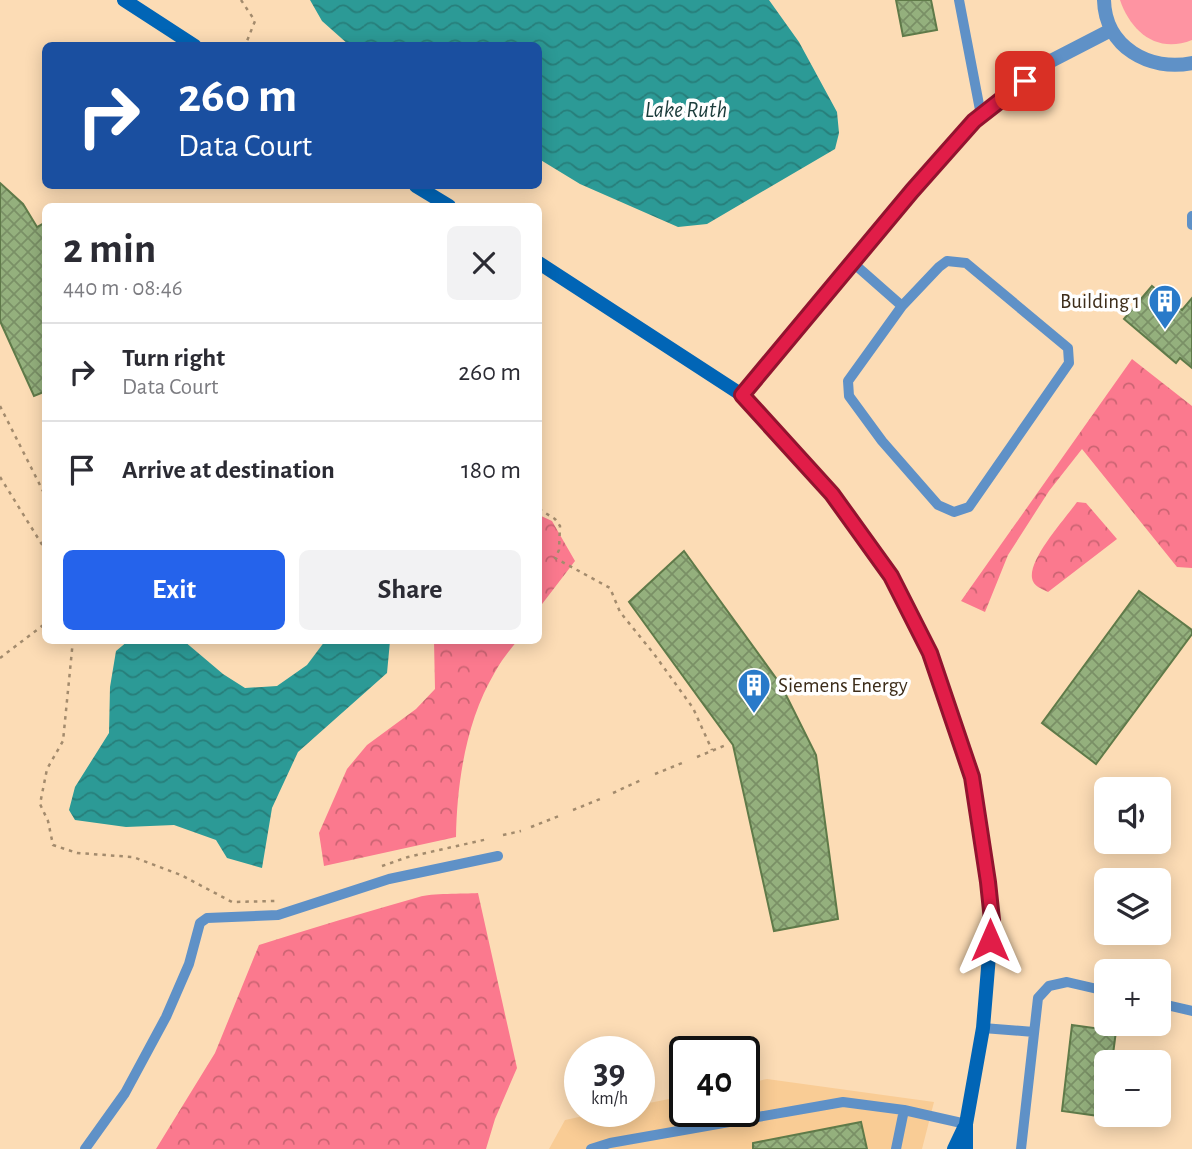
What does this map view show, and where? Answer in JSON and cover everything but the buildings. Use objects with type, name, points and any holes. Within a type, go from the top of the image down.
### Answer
[{"type":"street","points":[[124,0],[189,42]]},
{"type":"street","points":[[1104,0],[1104,10],[1111,30],[1127,49],[1149,62],[1173,67],[1192,63]]},
{"type":"street","points":[[742,395],[912,191],[981,115],[1047,64],[1111,30]]},
{"type":"street","points":[[421,189],[444,203]]},
{"type":"street","points":[[542,265],[742,395],[832,494],[891,576],[930,653],[972,777],[992,920],[983,1028],[966,1124],[966,1149]]},
{"type":"street","points":[[954,1149],[966,1124]]},
{"type":"lane","points":[[959,0],[981,115]]},
{"type":"lane","points":[[1192,216],[1192,225]]},
{"type":"lane","points":[[947,261],[966,263],[1068,348],[1069,363],[969,507],[954,512],[938,505],[882,441],[849,396],[848,381],[902,306],[947,261]]},
{"type":"lane","points":[[852,262],[902,306]]},
{"type":"lane","points":[[86,1149],[125,1093],[166,1017],[189,964],[200,923],[206,918],[278,915],[389,880],[498,856]]},
{"type":"lane","points":[[1021,1149],[1038,998],[1049,986],[1067,982],[1094,988]]},
{"type":"lane","points":[[1171,1006],[1192,1011]]},
{"type":"lane","points":[[983,1028],[1034,1032]]},
{"type":"lane","points":[[591,1149],[610,1143],[843,1102],[905,1110],[966,1124]]},
{"type":"lane","points":[[896,1149],[905,1110]]},
{"type":"path","points":[[241,0],[255,21],[247,42]]},
{"type":"path","points":[[0,406],[42,489]]},
{"type":"path","points":[[0,477],[42,545]]},
{"type":"path","points":[[542,511],[555,519],[560,526],[559,550],[555,558],[610,588],[620,612],[693,708],[712,750]]},
{"type":"path","points":[[0,658],[42,627]]},
{"type":"path","points":[[73,644],[63,741],[47,769],[40,804],[48,821],[53,845],[77,853],[133,857],[181,875],[232,902],[279,901]]},
{"type":"path","points":[[697,757],[726,745]]},
{"type":"path","points":[[655,774],[682,763]]},
{"type":"path","points":[[614,793],[641,780]]},
{"type":"path","points":[[573,810],[600,799]]},
{"type":"path","points":[[531,827],[559,816]]},
{"type":"path","points":[[503,835],[521,831]]},
{"type":"path","points":[[382,866],[408,857],[488,839]]},
{"type":"shaded area","points":[[1120,0],[1192,0],[1192,40],[1168,44],[1147,37],[1131,22]]},
{"type":"shaded area","points":[[767,1079],[934,1102],[922,1149],[549,1149],[564,1122],[564,1127],[655,1127],[655,1102],[669,1099],[669,1127],[760,1127],[760,1081]]},
{"type":"green space","points":[[1132,359],[1192,406],[1192,568],[1177,567],[1082,449],[1049,491],[1008,555],[985,612],[961,601]]},
{"type":"green space","points":[[1077,502],[1086,503],[1117,539],[1048,592],[1038,587],[1032,578],[1036,560]]},
{"type":"green space","points":[[542,516],[552,521],[575,561],[542,604]]},
{"type":"green space","points":[[434,644],[515,644],[485,691],[470,731],[458,795],[456,837],[324,866],[319,833],[347,769],[367,745],[416,709],[435,689]]},
{"type":"green space","points":[[478,893],[517,1068],[495,1119],[486,1149],[156,1149],[215,1053],[259,945],[424,896]]},
{"type":"water","name":"Lake Ruth","points":[[310,0],[769,0],[799,42],[837,112],[839,133],[835,149],[707,224],[678,227],[580,184],[542,161],[542,42],[346,42],[322,21]]},
{"type":"water","points":[[124,644],[188,644],[223,674],[245,688],[277,686],[307,665],[323,644],[390,644],[387,673],[298,752],[272,808],[262,868],[227,858],[216,840],[174,825],[126,827],[75,820],[69,810],[75,787],[109,733],[110,687],[116,651]]},
{"type":"place","name":"Building 1","points":[[1165,331]]},
{"type":"place","name":"Siemens Energy","points":[[754,715]]},
{"type":"route","points":[[990,940],[992,920],[988,882],[972,777],[930,653],[891,576],[832,494],[742,395],[974,121],[1025,81]]}]
